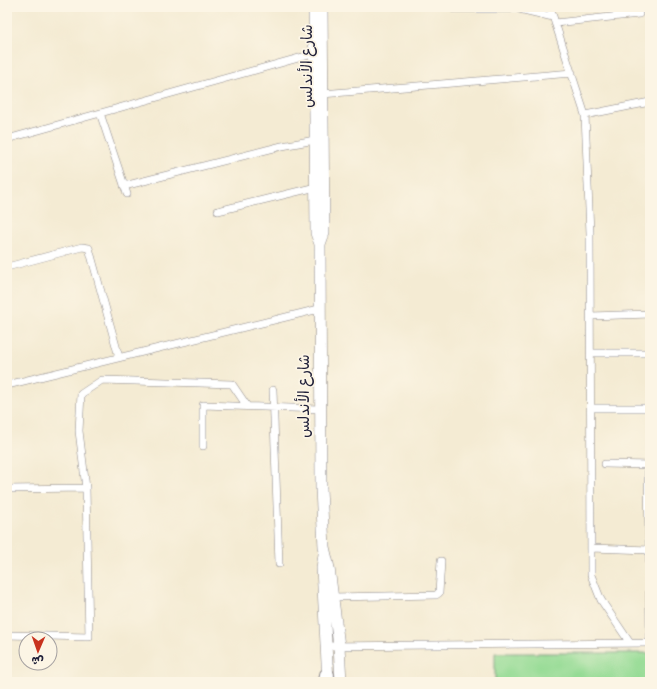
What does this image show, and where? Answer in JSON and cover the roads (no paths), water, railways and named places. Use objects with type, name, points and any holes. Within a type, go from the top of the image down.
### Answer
[{"type":"main road","name":"شارع الأندلس","points":[[314,7],[316,233],[320,244]]},
{"type":"main road","name":"شارع الأندلس","points":[[322,7],[324,233],[320,244],[319,309],[321,489],[324,547],[333,597],[339,646],[341,682]]},
{"type":"main road","name":"شارع الأندلس","points":[[324,547],[322,573],[327,680]]},
{"type":"street","points":[[550,7],[585,115],[590,233],[591,575],[594,586],[630,644]]},
{"type":"street","points":[[454,9],[519,9],[554,20],[639,14]]},
{"type":"street","points":[[7,139],[314,54]]},
{"type":"street","points":[[322,94],[572,73]]},
{"type":"street","points":[[585,115],[650,102]]},
{"type":"street","points":[[100,113],[127,194]]},
{"type":"street","points":[[124,186],[282,146],[315,140]]},
{"type":"street","points":[[218,211],[316,187]]},
{"type":"street","points":[[7,267],[82,247],[88,248],[119,357]]},
{"type":"street","points":[[7,385],[319,309]]},
{"type":"street","points":[[591,316],[650,314]]},
{"type":"street","points":[[591,353],[650,353]]},
{"type":"street","points":[[7,635],[89,637],[86,488],[79,431],[81,394],[102,380],[232,384],[246,406]]},
{"type":"street","points":[[273,390],[279,564]]},
{"type":"street","points":[[203,446],[203,405],[319,409]]},
{"type":"street","points":[[591,408],[650,408]]},
{"type":"street","points":[[605,464],[649,465],[650,638]]},
{"type":"street","points":[[7,489],[86,488]]},
{"type":"street","points":[[591,548],[650,550]]},
{"type":"street","points":[[333,597],[436,595],[439,592],[441,561]]},
{"type":"street","points":[[326,646],[650,644]]}]
